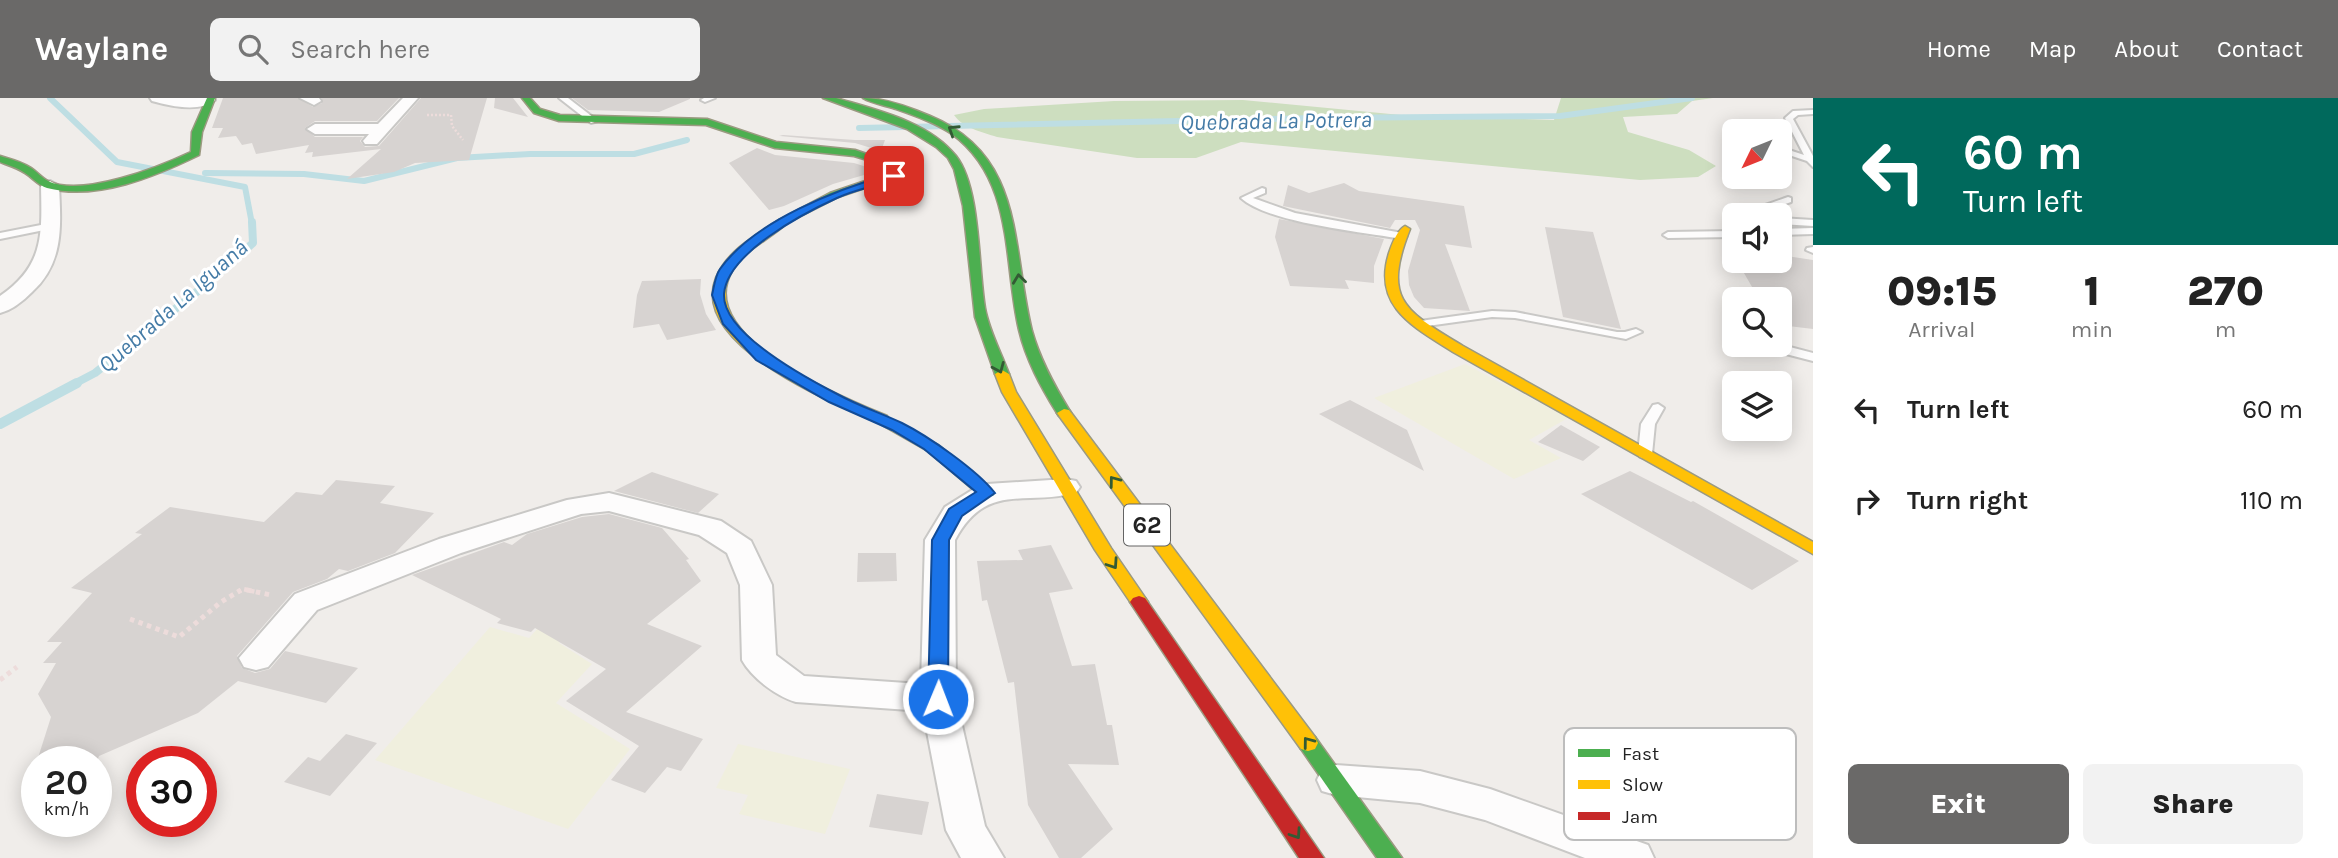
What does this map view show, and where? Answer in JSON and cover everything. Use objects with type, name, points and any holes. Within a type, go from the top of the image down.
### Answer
[{"type":"main road","points":[[526,98],[537,111],[559,118],[708,122],[725,125],[760,141],[785,147],[852,152],[880,157],[896,166],[894,176],[867,187],[836,194],[790,218],[750,246],[724,272],[718,295],[727,321],[761,357],[834,398],[898,427],[930,446],[987,493]]},
{"type":"main road","name":"62","points":[[827,98],[889,117],[927,136],[954,159],[967,201],[979,311],[1009,392],[1119,572],[1312,858]]},
{"type":"main road","name":"62","points":[[867,98],[917,113],[960,134],[995,171],[1002,188],[1014,241],[1027,335],[1041,375],[1069,421],[1336,780],[1390,858]]},
{"type":"main road","points":[[0,159],[27,169],[50,186],[87,186],[154,173],[181,163],[196,153],[197,132],[210,99]]},
{"type":"main road","points":[[1404,233],[1390,264],[1390,288],[1403,313],[1458,349],[1813,549]]},
{"type":"street","points":[[158,98],[178,103],[210,99]]},
{"type":"street","points":[[315,129],[383,129],[411,98]]},
{"type":"street","points":[[0,306],[19,294],[38,276],[52,246],[50,186]]},
{"type":"street","points":[[984,858],[966,830],[938,699],[940,540],[955,513],[987,493],[1066,487]]},
{"type":"street","points":[[256,658],[306,602],[450,546],[577,506],[609,502],[710,528],[740,548],[756,585],[759,660],[796,689],[938,699]]},
{"type":"street","points":[[1336,780],[1420,787],[1490,805],[1564,832]]},
{"type":"street","points":[[1584,840],[1633,858]]},
{"type":"lane","points":[[563,98],[594,121]]},
{"type":"lane","points":[[1811,161],[1789,118],[1796,113],[1813,112]]},
{"type":"lane","points":[[1792,154],[1811,161]]},
{"type":"lane","points":[[1262,191],[1246,198],[1254,205],[1309,219],[1404,233]]},
{"type":"lane","points":[[1780,203],[1788,200]]},
{"type":"lane","points":[[1792,222],[1813,223]]},
{"type":"lane","points":[[0,236],[51,226]]},
{"type":"lane","points":[[1792,232],[1813,231]]},
{"type":"lane","points":[[1668,235],[1722,234]]},
{"type":"lane","points":[[1419,324],[1481,316],[1515,315],[1617,335],[1626,336],[1636,332]]},
{"type":"lane","points":[[1792,352],[1813,357]]},
{"type":"lane","points":[[1645,454],[1648,424],[1658,408]]},
{"type":"path","points":[[383,129],[449,114],[452,125],[463,140]]},
{"type":"path","points":[[130,619],[179,637],[221,602],[243,589],[306,602]]},
{"type":"path","points":[[0,680],[17,667]]},
{"type":"green space","points":[[1561,98],[1713,98],[1692,101],[1677,114],[1623,117],[1628,132],[1689,150],[1716,166],[1698,177],[1640,180],[1241,142],[1196,158],[1137,158],[997,137],[968,126],[954,115],[984,109],[1114,101],[1243,100],[1401,115],[1554,120]]},
{"type":"green space","points":[[1465,364],[1568,418],[1529,440],[1561,458],[1514,479],[1374,398]]},
{"type":"green space","points":[[562,602],[590,616],[559,643],[592,664],[556,703],[630,749],[568,829],[375,760],[490,627],[529,638]]},
{"type":"green space","points":[[738,744],[850,769],[825,834],[739,814],[748,795],[716,788]]},
{"type":"building","points":[[223,98],[298,98],[313,107],[322,103],[322,98],[399,98],[377,121],[315,121],[305,128],[315,137],[363,137],[360,141],[365,147],[379,146],[421,98],[487,98],[469,160],[415,163],[394,172],[347,179],[381,149],[312,157],[313,152],[305,153],[309,145],[256,154],[252,143],[242,145],[236,136],[218,138],[223,128],[212,128]]},
{"type":"building","points":[[495,98],[513,98],[528,117],[494,108]]},
{"type":"building","points":[[572,98],[690,99],[659,112],[588,110]]},
{"type":"building","points":[[779,136],[885,140],[881,151],[855,143]]},
{"type":"building","points":[[757,148],[775,155],[854,163],[873,169],[871,173],[833,184],[769,210],[729,163]]},
{"type":"building","points":[[1344,183],[1359,191],[1464,206],[1472,248],[1445,244],[1470,311],[1424,308],[1414,297],[1409,285],[1408,271],[1420,230],[1415,220],[1395,220],[1390,228],[1283,206],[1288,185],[1309,193]]},
{"type":"building","points":[[1279,219],[1384,239],[1374,266],[1374,283],[1345,280],[1349,289],[1290,286],[1275,237]]},
{"type":"building","points":[[1545,227],[1593,232],[1621,329],[1563,317]]},
{"type":"building","points":[[1792,257],[1813,260],[1813,329],[1792,326],[1792,287],[1752,287],[1744,273],[1792,273]]},
{"type":"building","points":[[701,279],[700,294],[706,314],[716,330],[667,340],[659,324],[633,328],[637,295],[642,281]]},
{"type":"building","points":[[1350,400],[1407,430],[1424,471],[1319,414]]},
{"type":"building","points":[[1561,425],[1600,447],[1583,461],[1538,442]]},
{"type":"building","points":[[1630,471],[1693,501],[1799,561],[1752,590],[1581,494]]},
{"type":"building","points":[[652,472],[719,494],[698,513],[614,491]]},
{"type":"building","points":[[336,480],[395,486],[380,503],[434,513],[395,553],[348,571],[339,569],[327,579],[293,592],[237,656],[242,668],[255,673],[270,669],[285,651],[358,668],[326,703],[238,681],[198,713],[112,750],[112,746],[42,746],[51,717],[38,694],[56,663],[43,663],[62,642],[47,642],[92,593],[71,588],[142,534],[135,533],[170,507],[264,522],[296,492],[322,495]]},
{"type":"building","points":[[609,514],[662,528],[689,559],[686,560],[701,581],[647,624],[702,646],[626,712],[703,739],[681,771],[667,767],[645,793],[611,780],[639,746],[566,701],[606,669],[535,628],[531,632],[497,623],[501,619],[412,575],[504,542],[512,545],[527,534],[582,517]]},
{"type":"building","points":[[1051,545],[1073,589],[1049,593],[1072,666],[1095,664],[1107,725],[1112,725],[1119,765],[1068,764],[1113,829],[1081,858],[1059,858],[1028,805],[1014,682],[1008,683],[987,600],[982,601],[977,561],[1023,560],[1018,550]]},
{"type":"building","points":[[858,553],[896,553],[897,581],[857,582]]},
{"type":"building","points":[[346,734],[377,743],[330,796],[284,782],[308,757],[320,761]]},
{"type":"building","points":[[877,794],[929,802],[922,835],[869,827]]},
{"type":"waterway","name":"Quebrada La Iguaná","points":[[50,98],[117,162],[245,187],[252,224]]},
{"type":"waterway","name":"Quebrada La Potrera","points":[[859,128],[1315,118],[1560,116],[1692,98]]},
{"type":"waterway","points":[[205,173],[304,174],[364,181],[457,158],[530,154],[634,154],[687,140]]},
{"type":"waterway","name":"Quebrada La Iguaná","points":[[74,384],[95,373],[209,282],[253,243],[252,222]]},
{"type":"waterway","name":"Quebrada La Iguaná","points":[[0,424],[77,383]]},
{"type":"traffic: fast","points":[[0,159],[26,169],[45,184],[64,188],[124,181],[196,153],[197,132],[211,98]]},
{"type":"traffic: fast","points":[[526,98],[537,111],[559,118],[707,122],[775,145],[855,153],[896,166],[894,175],[834,195],[783,222]]},
{"type":"traffic: fast","points":[[827,98],[910,127],[925,135],[952,157],[959,169],[968,206],[981,317],[1002,374]]},
{"type":"traffic: fast","points":[[867,98],[913,112],[946,127],[977,151],[992,172],[1009,221],[1028,338],[1041,372],[1064,413]]},
{"type":"traffic: fast","points":[[882,419],[933,448],[987,493]]},
{"type":"traffic: fast","points":[[1308,743],[1390,858]]},
{"type":"traffic: slow","points":[[783,222],[747,247],[725,272],[721,281],[720,304],[731,326],[751,347],[777,366],[836,399],[882,419]]},
{"type":"traffic: slow","points":[[1405,229],[1395,253],[1391,273],[1392,289],[1397,302],[1420,325],[1813,549]]},
{"type":"traffic: slow","points":[[1002,374],[1009,392],[1104,550],[1139,602]]},
{"type":"traffic: slow","points":[[1064,413],[1308,743]]},
{"type":"traffic: jam","points":[[1139,602],[1312,858]]},
{"type":"route","points":[[894,176],[867,187],[836,194],[790,218],[750,246],[724,272],[718,295],[727,321],[761,357],[834,398],[898,427],[930,446],[987,493],[955,513],[940,540],[938,699]]}]
